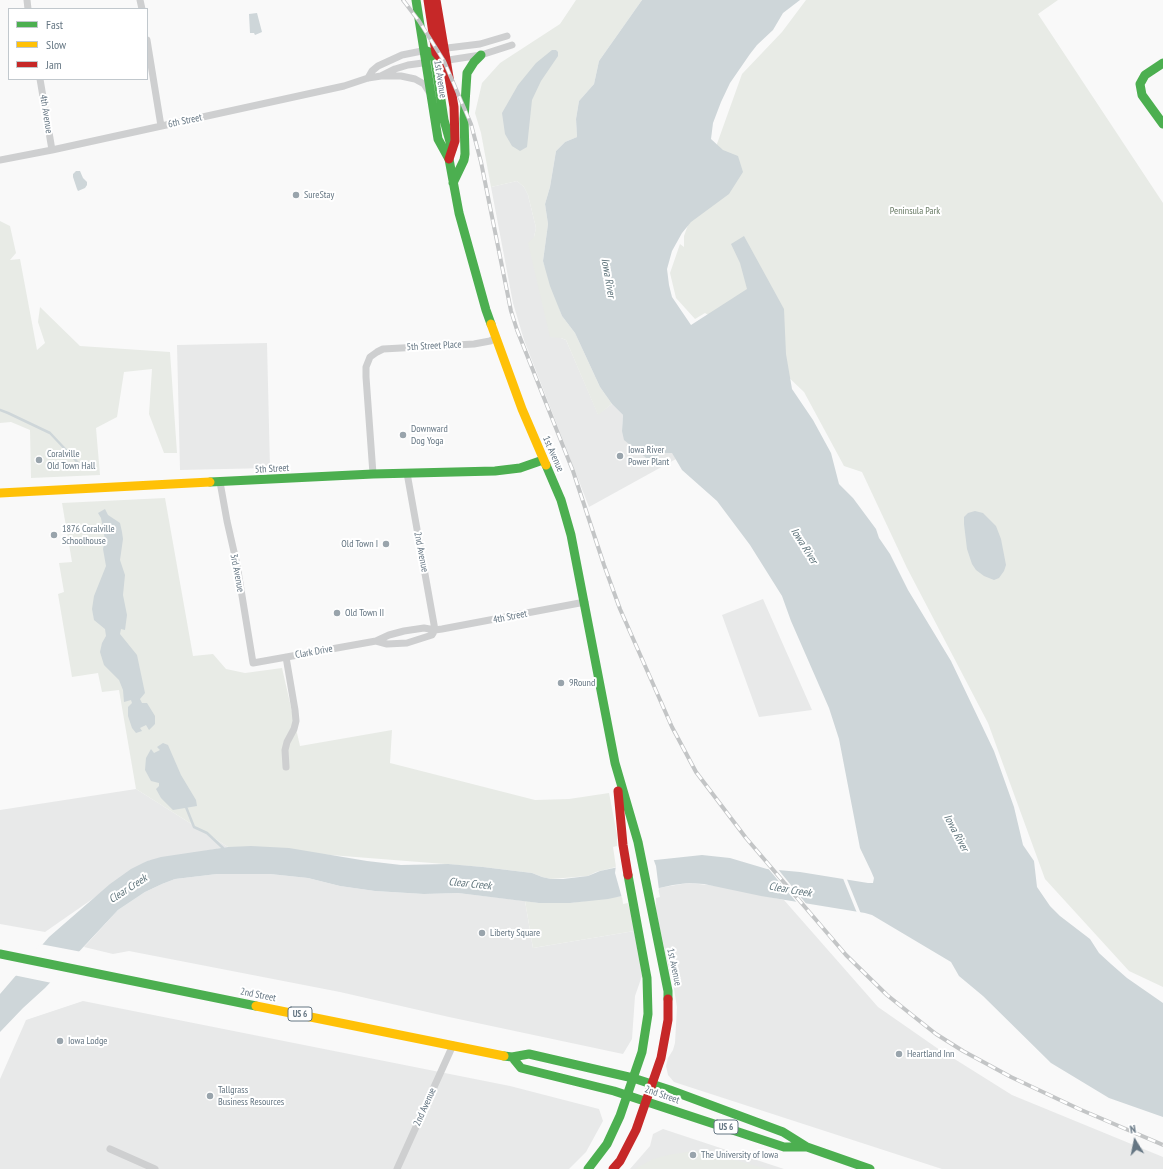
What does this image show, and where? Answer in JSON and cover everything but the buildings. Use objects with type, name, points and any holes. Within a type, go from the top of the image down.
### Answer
[{"type":"main road","name":"1st Avenue","points":[[416,0],[424,50]]},
{"type":"main road","points":[[428,0],[440,49],[439,57],[447,60]]},
{"type":"main road","name":"1st Avenue","points":[[436,0],[440,49]]},
{"type":"main road","points":[[424,50],[432,53],[431,62],[452,149]]},
{"type":"main road","points":[[453,183],[464,160],[465,154],[464,120],[467,73],[474,62],[481,55]]},
{"type":"main road","name":"1st Avenue","points":[[447,60],[454,107],[455,135],[449,159]]},
{"type":"main road","name":"1st Avenue","points":[[431,62],[431,94],[438,139],[449,159],[460,219],[486,310],[522,409],[567,519],[585,602],[615,763],[623,845],[647,978],[648,1014],[642,1052],[620,1116],[599,1156],[588,1169]]},
{"type":"main road","points":[[1163,63],[1145,75],[1140,84],[1142,95],[1163,124]]},
{"type":"main road","name":"5th Street","points":[[0,493],[373,474],[505,470],[524,467],[543,460]]},
{"type":"main road","name":"1st Avenue","points":[[613,1169],[620,1161],[636,1130],[661,1058],[666,1038],[668,1020],[665,975],[658,949],[638,842],[615,763]]},
{"type":"main road","name":"2nd Street","points":[[4,955],[453,1046],[512,1057],[529,1054],[633,1078],[784,1132],[807,1147],[870,1169]]},
{"type":"main road","name":"2nd Street","points":[[512,1057],[521,1068],[627,1095],[784,1147],[807,1147]]},
{"type":"street","name":"6th Street","points":[[368,78],[372,71],[378,66],[402,55],[424,50],[480,44],[507,36]]},
{"type":"street","name":"6th Street","points":[[0,160],[344,86],[368,78],[381,76],[395,69],[408,65],[481,55],[512,45]]},
{"type":"street","points":[[148,46],[161,126]]},
{"type":"street","points":[[381,76],[401,76],[415,79],[424,84],[431,94]]},
{"type":"street","name":"4th Avenue","points":[[40,80],[52,150]]},
{"type":"street","name":"5th Street Place","points":[[373,474],[366,366],[370,357],[383,349],[474,344],[490,341],[496,338]]},
{"type":"street","name":"2nd Avenue","points":[[406,473],[435,630]]},
{"type":"street","name":"3rd Avenue","points":[[220,482],[226,521],[237,566],[253,664]]},
{"type":"street","name":"4th Street","points":[[435,630],[585,602]]},
{"type":"street","name":"Clark Drive","points":[[253,664],[376,641],[389,635],[404,631],[424,628],[435,630]]},
{"type":"street","name":"Clark Drive","points":[[376,641],[387,644],[407,643],[432,634],[435,630]]},
{"type":"street","points":[[286,657],[296,710],[294,729],[287,742],[285,750],[286,767]]},
{"type":"street","name":"2nd Avenue","points":[[397,1169],[453,1046]]},
{"type":"street","points":[[110,1149],[155,1169]]},
{"type":"shaded area","points":[[517,181],[524,187],[528,195],[536,228],[534,237],[561,338],[566,340],[598,414],[612,404],[623,415],[622,431],[661,453],[672,452],[676,459],[589,507],[524,340],[513,303],[491,187]]},
{"type":"shaded area","points":[[267,343],[270,468],[180,470],[177,345]]},
{"type":"shaded area","points":[[763,599],[812,710],[759,717],[722,615]]},
{"type":"shaded area","points":[[136,789],[228,847],[147,861],[45,932],[0,924],[0,810]]},
{"type":"shaded area","points":[[217,874],[270,874],[308,878],[340,886],[375,891],[424,894],[458,893],[525,901],[533,948],[634,931],[642,976],[635,996],[632,1039],[623,1054],[340,992],[129,951],[113,954],[84,947],[118,910],[145,892],[175,879]]},
{"type":"shaded area","points":[[688,883],[719,886],[784,900],[878,1007],[937,1048],[1012,1095],[1163,1157],[1163,1169],[942,1169],[674,1082],[668,1075],[666,1066],[675,1043],[677,1007],[656,910],[656,898],[660,897],[658,888]]},
{"type":"shaded area","points":[[83,1001],[510,1086],[599,1109],[603,1121],[586,1152],[569,1169],[0,1169],[0,1079],[26,1020]]},
{"type":"shaded area","name":"The University of Iowa","points":[[663,1129],[784,1169],[630,1169],[650,1146],[653,1134]]},
{"type":"green space","points":[[576,0],[642,0],[599,61],[594,84],[579,101],[576,119],[577,137],[565,142],[556,151],[550,187],[545,204],[548,224],[543,261],[562,316],[575,333],[600,387],[612,404],[598,415],[566,340],[550,337],[528,243],[534,237],[536,228],[528,195],[524,187],[517,181],[491,187],[481,133],[475,113],[482,83],[500,63],[560,24]]},
{"type":"green space","name":"Peninsula Park","points":[[806,0],[1058,0],[1038,14],[1163,203],[1163,987],[1129,971],[1045,879],[988,723],[907,568],[862,472],[844,466],[804,392],[744,335],[705,313],[695,319],[676,298],[670,273],[680,244],[684,247],[684,236],[742,74],[782,32]]},
{"type":"green space","points":[[0,221],[10,226],[16,253],[10,260],[20,259],[37,350],[45,343],[38,322],[40,307],[80,346],[170,352],[177,453],[164,453],[149,414],[152,369],[124,372],[117,417],[96,428],[100,475],[31,478],[30,430],[11,422],[0,423]]},
{"type":"green space","points":[[165,498],[193,656],[213,654],[226,669],[245,673],[282,668],[300,746],[392,730],[390,763],[535,800],[569,799],[609,793],[617,835],[617,846],[613,847],[616,867],[596,872],[588,876],[551,879],[532,873],[483,867],[228,847],[136,789],[119,690],[102,692],[98,673],[72,677],[58,594],[64,592],[59,563],[72,562],[62,503]]},
{"type":"green space","points":[[622,896],[623,904],[628,903],[634,931],[533,948],[525,901],[539,903],[570,903]]},
{"type":"green space","points":[[694,1151],[707,1152],[767,1169],[635,1169],[653,1159]]},
{"type":"water","points":[[642,0],[800,0],[783,13],[773,30],[750,54],[730,83],[721,102],[713,123],[711,139],[723,150],[738,156],[743,172],[729,194],[691,222],[682,233],[672,251],[667,269],[672,297],[691,325],[747,289],[740,263],[731,244],[744,236],[784,309],[786,354],[792,389],[813,420],[831,453],[839,484],[853,498],[876,529],[879,538],[890,554],[908,590],[951,661],[994,751],[1014,807],[1023,845],[1034,861],[1037,887],[1050,906],[1060,916],[1090,939],[1099,953],[1127,978],[1163,1003],[1163,1117],[1109,1098],[1051,1063],[983,996],[959,976],[951,962],[872,915],[761,896],[704,884],[688,883],[673,885],[608,899],[570,903],[539,903],[458,893],[424,894],[375,891],[340,886],[308,878],[270,874],[217,874],[175,879],[145,892],[118,910],[45,988],[0,1032],[0,994],[49,937],[110,884],[131,869],[147,861],[161,857],[228,847],[251,846],[289,848],[401,865],[448,864],[483,867],[532,873],[551,879],[563,879],[588,876],[600,871],[646,861],[702,855],[730,858],[767,869],[800,872],[873,883],[874,878],[860,848],[839,739],[829,708],[791,621],[782,596],[750,545],[717,501],[682,470],[672,453],[661,453],[650,461],[624,440],[622,431],[623,415],[612,404],[600,387],[575,333],[562,316],[550,286],[543,261],[548,224],[545,204],[550,187],[556,151],[565,142],[577,137],[576,119],[579,101],[594,84],[599,61]]},
{"type":"water","points":[[257,13],[262,32],[255,35],[254,33],[250,33],[249,14]]},
{"type":"water","points":[[552,50],[556,50],[558,52],[558,56],[541,81],[532,100],[527,147],[520,151],[512,146],[505,134],[502,113],[518,85],[536,63]]},
{"type":"water","points":[[76,171],[80,171],[83,178],[87,182],[85,188],[78,191],[73,177],[73,174]]},
{"type":"water","points":[[105,509],[108,515],[120,523],[123,539],[120,560],[125,575],[123,595],[127,615],[125,630],[121,629],[120,634],[137,655],[145,693],[140,699],[142,703],[147,703],[155,716],[155,724],[149,730],[146,725],[140,728],[142,731],[136,733],[132,728],[128,716],[128,707],[132,703],[131,700],[124,702],[123,690],[119,680],[104,665],[100,652],[102,643],[106,636],[105,629],[94,620],[92,609],[94,596],[106,566],[103,549],[105,540],[101,518],[98,513]]},
{"type":"water","points":[[975,511],[983,513],[996,526],[1001,539],[1006,565],[999,578],[994,580],[984,576],[976,570],[972,564],[967,549],[964,517],[968,513]]},
{"type":"water","points":[[163,743],[168,745],[181,775],[196,800],[197,806],[173,810],[161,798],[156,789],[159,786],[159,783],[151,781],[145,770],[146,758],[151,749],[154,753],[160,750],[157,747]]},
{"type":"pier","points":[[653,858],[656,866],[659,890],[622,898],[615,873],[616,865]]},
{"type":"pier","points":[[766,866],[777,868],[808,906],[798,904]]},
{"type":"pier","points":[[842,876],[846,877],[861,914],[857,913]]},
{"type":"pier","points":[[40,944],[82,952],[52,983],[13,975]]},
{"type":"waterway","points":[[0,410],[50,433],[82,467]]},
{"type":"waterway","points":[[186,807],[194,827],[207,833],[223,848]]},
{"type":"railway","points":[[403,0],[419,21],[444,61],[471,124],[481,162],[511,311],[517,330],[573,471],[620,609],[672,727],[696,772],[746,838],[846,955],[887,995],[912,1015],[936,1034],[963,1051],[1011,1077],[1079,1109],[1163,1145]]},
{"type":"traffic: fast","points":[[416,0],[438,139],[449,159],[459,213],[491,324]]},
{"type":"traffic: fast","points":[[424,50],[432,53],[435,60],[444,120],[452,149]]},
{"type":"traffic: fast","points":[[453,183],[464,160],[465,154],[464,119],[467,73],[474,62],[481,55]]},
{"type":"traffic: fast","points":[[1163,63],[1145,75],[1140,84],[1142,95],[1163,124]]},
{"type":"traffic: fast","points":[[210,482],[373,474],[495,471],[520,468],[543,460]]},
{"type":"traffic: fast","points":[[546,465],[561,500],[571,535],[615,763],[638,842],[668,991],[668,999]]},
{"type":"traffic: fast","points":[[588,1169],[607,1144],[620,1116],[642,1052],[648,1014],[647,978],[628,875]]},
{"type":"traffic: fast","points":[[0,954],[256,1006]]},
{"type":"traffic: fast","points":[[504,1056],[512,1057],[529,1054],[633,1078],[670,1090],[783,1132],[807,1147],[870,1169]]},
{"type":"traffic: fast","points":[[512,1057],[521,1068],[614,1091],[784,1147],[806,1147]]},
{"type":"traffic: slow","points":[[491,324],[522,409],[546,465]]},
{"type":"traffic: slow","points":[[0,493],[210,482]]},
{"type":"traffic: slow","points":[[256,1006],[504,1056]]},
{"type":"traffic: jam","points":[[428,0],[436,53],[440,58]]},
{"type":"traffic: jam","points":[[436,0],[454,107],[455,141],[449,159]]},
{"type":"traffic: jam","points":[[618,791],[623,845],[628,875]]},
{"type":"traffic: jam","points":[[613,1169],[620,1161],[636,1130],[661,1058],[668,1020],[668,999]]},
{"type":"place","name":"SureStay","points":[[296,195]]},
{"type":"place","name":"Downward Dog Yoga","points":[[403,435]]},
{"type":"place","name":"Iowa River Power Plant","points":[[620,456]]},
{"type":"place","name":"Coralville Old Town Hall","points":[[39,460]]},
{"type":"place","name":"1876 Coralville Schoolhouse","points":[[54,535]]},
{"type":"place","name":"Old Town I","points":[[386,544]]},
{"type":"place","name":"Old Town II","points":[[337,613]]},
{"type":"place","name":"9Round","points":[[561,683]]},
{"type":"place","name":"Liberty Square","points":[[482,933]]},
{"type":"place","name":"Iowa Lodge","points":[[60,1041]]},
{"type":"place","name":"Heartland Inn","points":[[899,1054]]},
{"type":"place","name":"Tallgrass Business Resources","points":[[210,1096]]},
{"type":"place","name":"The University of Iowa","points":[[693,1155]]},
{"type":"water label","name":"Iowa River","points":[[608,278]]},
{"type":"water label","name":"Iowa River","points":[[804,546]]},
{"type":"water label","name":"Iowa River","points":[[956,833]]},
{"type":"water label","name":"Clear Creek","points":[[470,884]]},
{"type":"water label","name":"Clear Creek","points":[[128,889]]},
{"type":"water label","name":"Clear Creek","points":[[790,890]]}]
